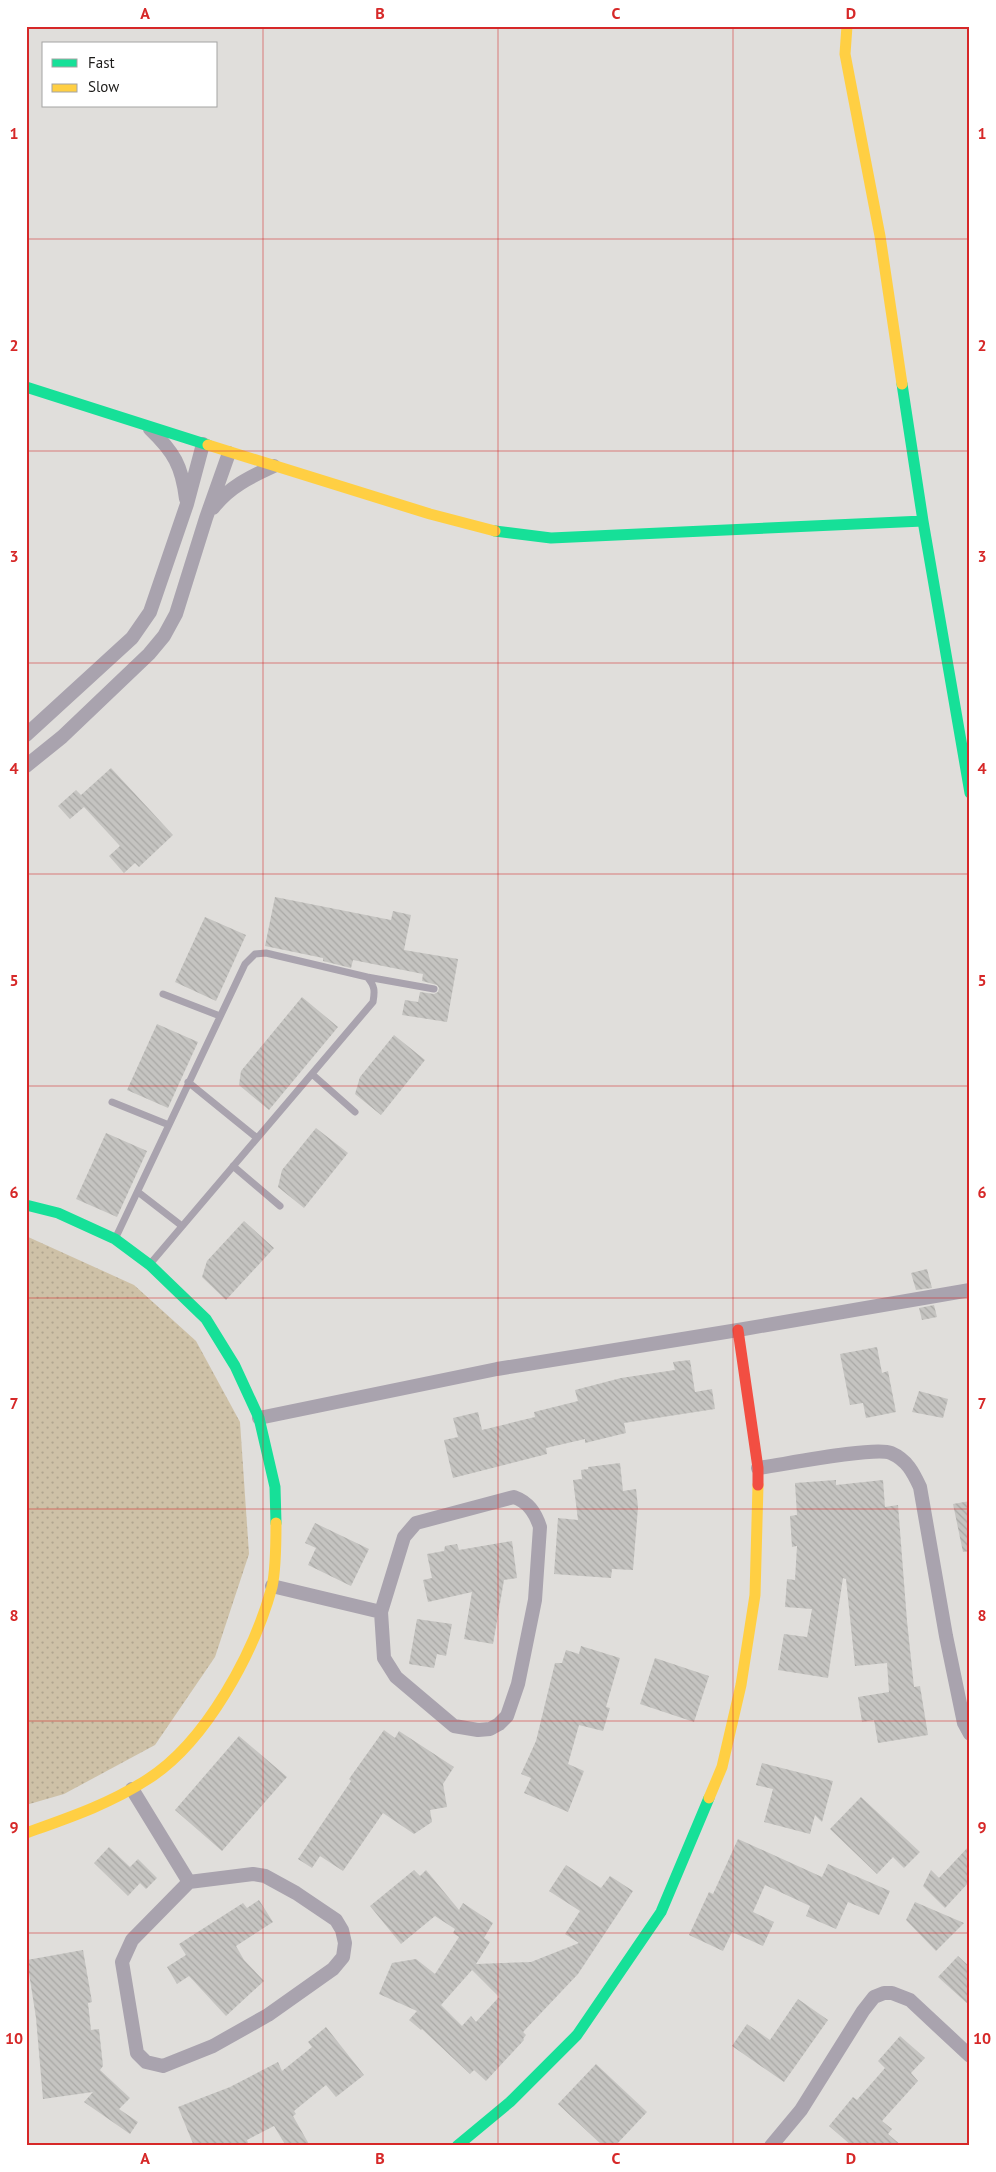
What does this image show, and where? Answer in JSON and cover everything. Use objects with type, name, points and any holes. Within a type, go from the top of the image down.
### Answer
[{"type":"street","points":[[847,26],[845,54],[880,236],[924,521],[970,793]]},
{"type":"street","points":[[26,387],[229,453],[478,528],[522,536],[551,538],[924,521]]},
{"type":"street","points":[[147,426],[175,456],[182,475],[187,504]]},
{"type":"street","points":[[26,735],[132,638],[143,625],[150,612],[187,504],[202,444]]},
{"type":"street","points":[[26,766],[69,731],[149,654],[164,636],[176,614],[206,518],[229,453]]},
{"type":"street","points":[[206,518],[230,490],[274,466]]},
{"type":"street","points":[[26,1205],[58,1213],[115,1239],[150,1265],[206,1319],[235,1366],[259,1418],[274,1487],[276,1534],[272,1586],[252,1644],[228,1689],[187,1746],[150,1778],[132,1789],[89,1810],[26,1834]]},
{"type":"street","points":[[259,1418],[497,1369],[970,1290]]},
{"type":"street","points":[[463,2144],[510,2102],[577,2035],[661,1912],[722,1767],[742,1685],[754,1595],[758,1468],[738,1330]]},
{"type":"street","points":[[758,1468],[861,1452],[890,1452],[909,1465],[920,1487],[946,1636],[964,1723],[970,1734]]},
{"type":"street","points":[[514,1498],[522,1500],[537,1517],[540,1526],[535,1600],[518,1684],[507,1716],[499,1724],[490,1729],[478,1730],[454,1726],[396,1677],[384,1658],[381,1612],[404,1537],[416,1522],[514,1498]]},
{"type":"street","points":[[272,1586],[381,1612]]},
{"type":"street","points":[[132,1789],[189,1882]]},
{"type":"street","points":[[253,1874],[265,1876],[296,1893],[336,1920],[342,1930],[345,1943],[343,1957],[333,1969],[268,2015],[213,2046],[164,2066],[154,2065],[141,2058],[137,2053],[122,1962],[132,1940],[189,1882],[253,1874]]},
{"type":"street","points":[[771,2146],[801,2110],[863,2010],[874,1997],[884,1993],[892,1993],[910,2000],[970,2056]]},
{"type":"lane","points":[[115,1239],[245,964],[255,954],[266,953],[367,977],[434,989]]},
{"type":"lane","points":[[150,1265],[373,1002],[375,993],[373,984],[367,977]]},
{"type":"lane","points":[[163,994],[220,1016]]},
{"type":"lane","points":[[312,1074],[355,1112]]},
{"type":"lane","points":[[188,1082],[257,1138]]},
{"type":"lane","points":[[112,1102],[169,1124]]},
{"type":"lane","points":[[233,1166],[280,1206]]},
{"type":"lane","points":[[138,1192],[182,1226]]},
{"type":"shaded area","points":[[26,1236],[134,1285],[196,1341],[240,1422],[249,1554],[215,1657],[155,1745],[64,1794],[26,1805]]},
{"type":"building","points":[[111,768],[173,835],[139,867],[135,863],[124,873],[109,856],[120,846],[84,807],[70,819],[58,806],[76,790],[81,795]]},
{"type":"building","points":[[275,897],[391,920],[393,911],[411,915],[404,950],[458,959],[447,1022],[402,1015],[405,1000],[418,1002],[420,992],[434,994],[438,992],[439,988],[437,985],[422,981],[423,974],[353,960],[351,968],[323,961],[323,958],[265,946]]},
{"type":"building","points":[[205,917],[246,935],[216,1001],[175,982]]},
{"type":"building","points":[[302,997],[338,1027],[269,1110],[239,1085],[241,1071]]},
{"type":"building","points":[[157,1024],[198,1042],[168,1108],[127,1090]]},
{"type":"building","points":[[394,1035],[425,1060],[381,1115],[355,1094],[360,1077]]},
{"type":"building","points":[[316,1128],[348,1153],[304,1208],[278,1187],[282,1170]]},
{"type":"building","points":[[106,1133],[147,1151],[117,1217],[76,1199]]},
{"type":"building","points":[[244,1221],[274,1248],[226,1300],[202,1277],[207,1261]]},
{"type":"building","points":[[927,1269],[932,1288],[916,1290],[911,1273]]},
{"type":"building","points":[[934,1305],[937,1317],[922,1320],[919,1308]]},
{"type":"building","points":[[877,1347],[882,1373],[888,1371],[896,1412],[866,1418],[863,1403],[850,1405],[840,1354]]},
{"type":"building","points":[[690,1360],[695,1392],[712,1389],[715,1409],[624,1423],[626,1433],[585,1443],[585,1439],[546,1448],[547,1454],[453,1478],[444,1440],[458,1437],[453,1418],[478,1412],[482,1430],[535,1417],[534,1412],[578,1401],[575,1390],[621,1378],[675,1370],[673,1362]]},
{"type":"building","points":[[919,1391],[948,1399],[943,1418],[912,1412]]},
{"type":"building","points":[[620,1463],[623,1491],[636,1489],[638,1507],[633,1570],[612,1569],[611,1578],[554,1574],[558,1518],[578,1520],[573,1480],[582,1479],[581,1470],[588,1469],[588,1467]]},
{"type":"building","points":[[836,1480],[836,1485],[883,1480],[885,1507],[898,1505],[914,1687],[920,1686],[928,1735],[878,1743],[874,1720],[862,1722],[858,1697],[889,1692],[887,1663],[855,1666],[846,1579],[843,1578],[828,1678],[778,1670],[784,1634],[807,1637],[812,1609],[785,1607],[787,1579],[795,1580],[797,1546],[792,1547],[790,1516],[797,1515],[795,1483]]},
{"type":"building","points":[[970,1501],[970,1551],[963,1552],[953,1504]]},
{"type":"building","points":[[315,1523],[369,1549],[351,1586],[308,1565],[316,1548],[305,1543]]},
{"type":"building","points":[[512,1541],[517,1578],[504,1580],[493,1644],[464,1639],[472,1592],[428,1602],[423,1580],[432,1578],[427,1554],[444,1551],[445,1546],[457,1544],[459,1550]]},
{"type":"building","points":[[417,1619],[452,1624],[446,1656],[437,1654],[434,1668],[409,1664]]},
{"type":"building","points":[[581,1646],[620,1658],[606,1707],[610,1708],[603,1731],[579,1725],[568,1764],[584,1771],[568,1812],[524,1793],[531,1778],[521,1774],[536,1741],[555,1663],[562,1663],[566,1650],[579,1654]]},
{"type":"building","points":[[655,1658],[709,1676],[694,1722],[640,1704]]},
{"type":"building","points":[[384,1730],[395,1738],[399,1731],[454,1767],[443,1784],[447,1807],[430,1810],[432,1822],[414,1834],[383,1813],[343,1871],[320,1856],[312,1868],[298,1859],[351,1781],[349,1779]]},
{"type":"building","points":[[239,1736],[287,1777],[222,1851],[175,1810]]},
{"type":"building","points":[[762,1763],[833,1781],[822,1822],[815,1815],[810,1834],[764,1822],[773,1789],[756,1785]]},
{"type":"building","points":[[861,1797],[920,1852],[904,1868],[893,1857],[877,1874],[830,1829]]},
{"type":"building","points":[[738,1839],[822,1877],[828,1864],[890,1891],[879,1915],[848,1902],[836,1929],[806,1916],[810,1906],[765,1885],[753,1912],[774,1922],[763,1946],[732,1932],[723,1951],[689,1935],[709,1892],[713,1894]]},
{"type":"building","points":[[970,1845],[970,1881],[945,1908],[923,1886],[931,1870],[939,1878]]},
{"type":"building","points":[[109,1847],[130,1867],[138,1859],[157,1878],[146,1889],[140,1883],[128,1896],[94,1863]]},
{"type":"building","points":[[566,1865],[601,1888],[610,1876],[633,1891],[578,1974],[523,2032],[526,2035],[524,2040],[486,2081],[474,2070],[470,2074],[422,2029],[409,2020],[417,2011],[379,1994],[392,1963],[416,1959],[435,1974],[459,1937],[453,1933],[455,1929],[435,1916],[401,1944],[370,1906],[414,1870],[420,1876],[426,1870],[459,1910],[463,1903],[493,1923],[484,1938],[490,1942],[476,1964],[531,1962],[579,1943],[565,1934],[580,1911],[549,1891]],"holes":[[[472,1970],[499,1997],[476,2022],[471,2016],[462,2026],[441,2005]]]},
{"type":"building","points":[[259,1900],[273,1922],[236,1946],[244,1960],[264,1981],[226,2016],[189,1976],[177,1984],[167,1967],[186,1955],[179,1944],[243,1903],[247,1908]]},
{"type":"building","points":[[915,1902],[964,1923],[936,1951],[906,1920]]},
{"type":"building","points":[[83,1950],[92,2002],[88,2003],[91,2030],[99,2029],[103,2066],[100,2070],[130,2098],[119,2109],[138,2122],[130,2134],[84,2102],[93,2092],[43,2099],[36,2018],[27,1960]]},
{"type":"building","points":[[958,1956],[970,1967],[970,2006],[938,1977]]},
{"type":"building","points":[[798,1999],[828,2020],[784,2082],[732,2046],[747,2024],[770,2040]]},
{"type":"building","points":[[326,2027],[364,2075],[336,2097],[326,2085],[294,2111],[296,2114],[293,2116],[310,2146],[286,2146],[274,2126],[247,2140],[249,2146],[194,2146],[178,2107],[230,2087],[278,2062],[282,2071],[312,2047],[308,2042]]},
{"type":"building","points":[[900,2036],[925,2058],[911,2073],[918,2081],[882,2121],[892,2129],[888,2134],[902,2146],[852,2146],[829,2126],[853,2097],[857,2100],[885,2068],[878,2061]]},
{"type":"building","points":[[596,2064],[647,2112],[615,2146],[603,2146],[558,2104]]},
{"type":"traffic: fast","points":[[902,384],[923,521],[970,793]]},
{"type":"traffic: fast","points":[[26,387],[208,445]]},
{"type":"traffic: fast","points":[[495,531],[551,538],[923,521]]},
{"type":"traffic: fast","points":[[26,1205],[58,1213],[115,1239],[150,1265],[206,1319],[235,1366],[259,1418],[275,1487],[276,1523]]},
{"type":"traffic: fast","points":[[457,2146],[510,2102],[577,2035],[661,1912],[709,1798]]},
{"type":"traffic: slow","points":[[847,26],[845,54],[880,236],[902,384]]},
{"type":"traffic: slow","points":[[208,445],[430,514],[495,531]]},
{"type":"traffic: slow","points":[[709,1798],[722,1767],[741,1685],[755,1595],[758,1485]]},
{"type":"traffic: slow","points":[[26,1833],[88,1810],[134,1788],[169,1763],[189,1743],[225,1694],[240,1667],[264,1613],[273,1580],[276,1555],[276,1523]]},
{"type":"traffic: jam","points":[[738,1330],[758,1468],[758,1485]]}]
